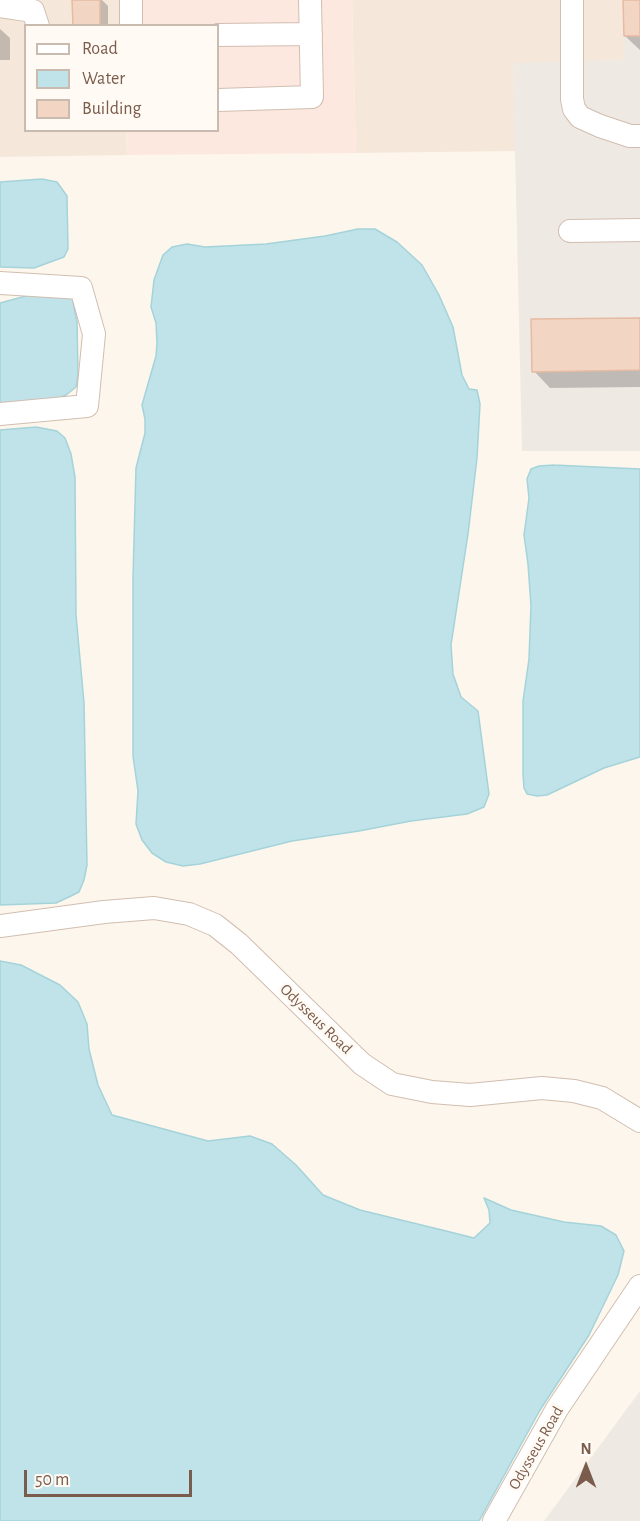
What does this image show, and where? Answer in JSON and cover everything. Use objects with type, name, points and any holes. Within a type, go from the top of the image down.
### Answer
[{"type":"street","points":[[131,0],[131,24]]},
{"type":"street","points":[[219,100],[312,97],[310,0]]},
{"type":"street","points":[[572,0],[572,99],[574,109],[580,117],[600,126],[630,136],[640,136]]},
{"type":"street","points":[[5,4],[37,9]]},
{"type":"street","points":[[219,35],[311,34]]},
{"type":"street","points":[[570,231],[640,230]]},
{"type":"street","points":[[0,283],[81,288],[94,334],[87,406],[0,414]]},
{"type":"street","name":"Odysseus Road","points":[[0,926],[104,912],[154,908],[189,914],[215,925],[239,944],[362,1064],[392,1084],[432,1092],[470,1095],[542,1088],[574,1091],[602,1098],[640,1121]]},
{"type":"street","name":"Odysseus Road","points":[[494,1521],[557,1409],[640,1286]]},
{"type":"shaded area","points":[[0,0],[124,0],[125,24],[24,24],[24,132],[126,132],[127,155],[0,157]]},
{"type":"shaded area","points":[[124,0],[352,0],[356,153],[127,155],[126,132],[219,132],[219,24],[125,24]]},
{"type":"shaded area","points":[[352,0],[623,0],[625,60],[513,64],[516,151],[356,153]]},
{"type":"shaded area","points":[[623,0],[640,0],[640,451],[522,451],[513,63],[624,60]]},
{"type":"shaded area","points":[[640,1391],[640,1521],[544,1521]]},
{"type":"water","points":[[42,179],[57,182],[67,196],[68,249],[64,257],[34,268],[0,267],[0,182]]},
{"type":"water","points":[[358,229],[375,229],[397,242],[422,265],[453,327],[462,375],[469,389],[477,390],[480,404],[477,458],[451,645],[453,674],[461,697],[478,711],[489,794],[484,807],[467,814],[292,841],[200,864],[183,866],[166,862],[152,853],[142,840],[136,824],[138,791],[133,756],[133,577],[136,468],[145,433],[142,405],[156,356],[156,323],[151,307],[154,280],[163,255],[172,247],[187,244],[205,247],[266,244]]},
{"type":"water","points":[[44,291],[72,297],[77,322],[78,376],[76,387],[66,395],[52,401],[0,405],[0,303]]},
{"type":"water","points":[[36,427],[57,431],[65,438],[71,454],[75,477],[76,615],[84,703],[87,865],[79,892],[56,903],[0,905],[0,430]]},
{"type":"water","points":[[554,465],[640,469],[640,757],[604,768],[547,795],[537,796],[527,794],[523,774],[523,701],[529,659],[531,606],[524,535],[529,498],[527,479],[531,469]]},
{"type":"water","points":[[0,961],[21,965],[60,985],[78,1002],[87,1024],[89,1049],[98,1085],[112,1115],[208,1141],[250,1136],[272,1144],[296,1165],[323,1195],[360,1210],[474,1238],[490,1223],[489,1210],[484,1198],[511,1210],[564,1222],[601,1226],[616,1235],[624,1251],[618,1275],[589,1335],[540,1410],[479,1521],[0,1521]]},
{"type":"building","points":[[72,0],[100,0],[100,24],[73,24]]},
{"type":"building","points":[[623,0],[640,0],[640,36],[624,36]]},
{"type":"building","points":[[640,318],[640,370],[532,372],[531,319]]}]
